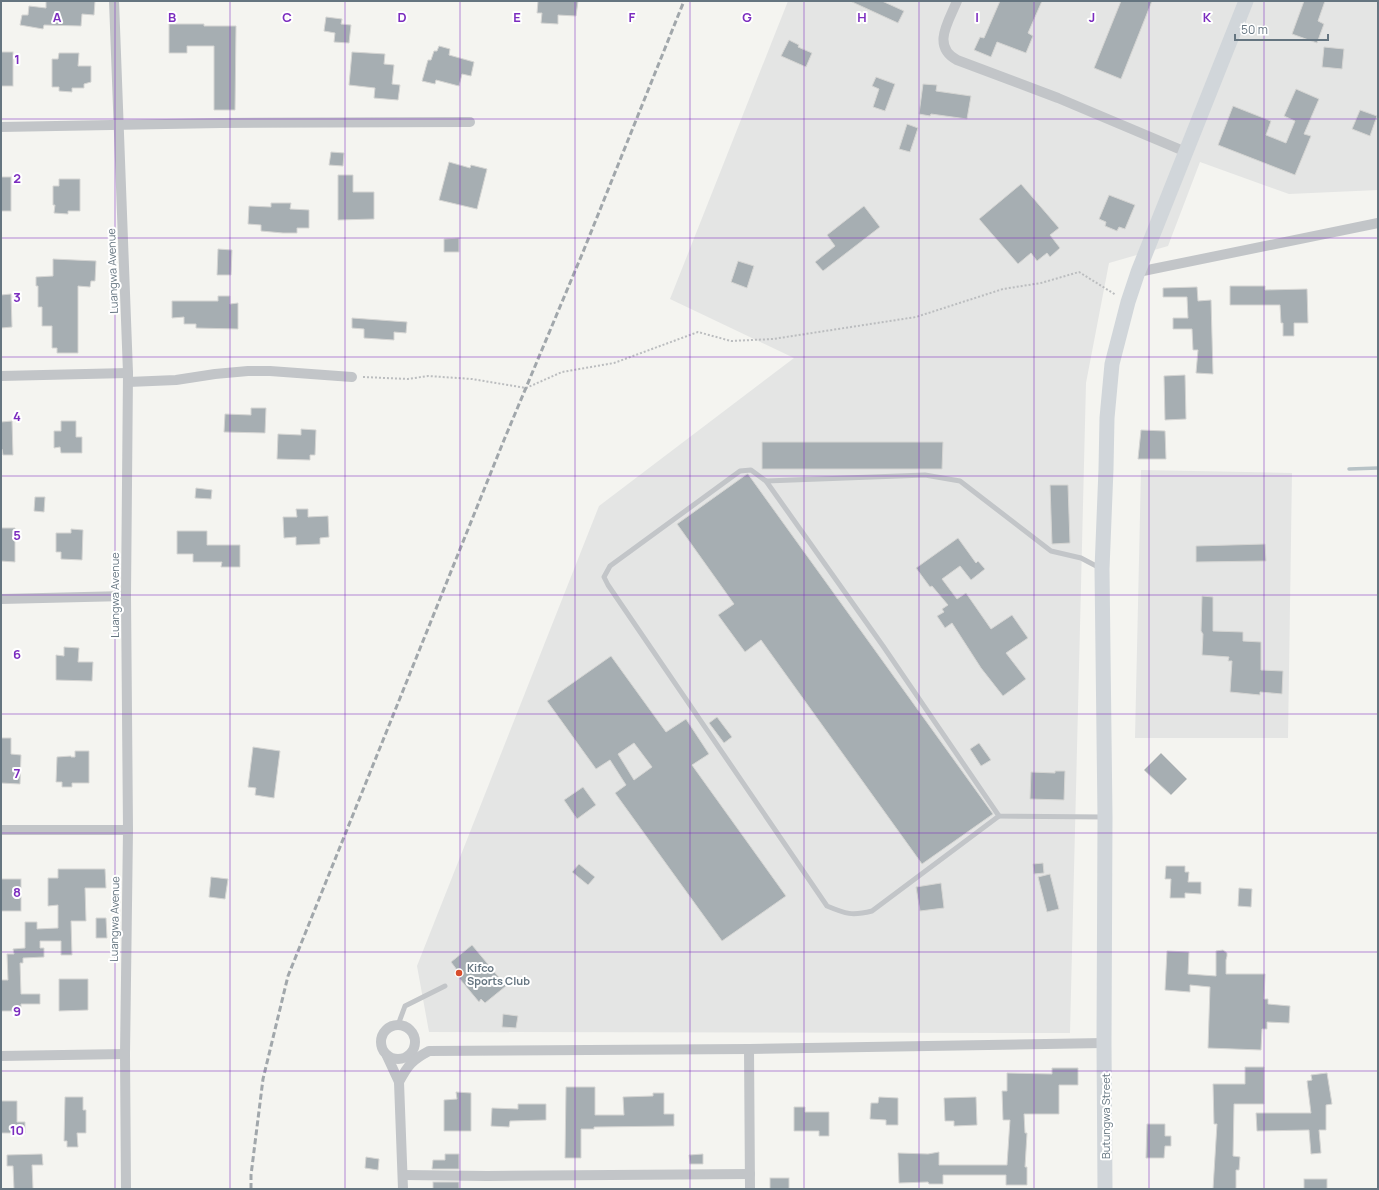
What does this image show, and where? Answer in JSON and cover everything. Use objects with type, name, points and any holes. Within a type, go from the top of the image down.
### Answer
[{"type":"main road","name":"Butungwa Street","points":[[1105,1189],[1104,1043],[1106,817],[1102,569],[1107,418],[1112,364],[1128,302],[1138,272],[1246,1]]},
{"type":"street","name":"Luangwa Avenue","points":[[114,1],[128,377],[126,596],[128,830],[125,1054],[126,1189]]},
{"type":"street","points":[[957,1],[942,43],[945,51],[950,56],[1058,98],[1186,152]]},
{"type":"street","points":[[1,127],[221,123],[470,122]]},
{"type":"street","points":[[1138,272],[1378,223]]},
{"type":"street","points":[[1,376],[128,377],[176,380],[215,374],[270,371],[352,377]]},
{"type":"street","points":[[1,600],[126,596]]},
{"type":"street","points":[[1,830],[128,830]]},
{"type":"street","points":[[403,1189],[399,1082],[387,1056],[381,1048],[381,1037],[388,1028],[398,1025],[408,1028],[412,1032],[414,1038],[414,1049],[407,1068]]},
{"type":"street","points":[[414,1038],[429,1051]]},
{"type":"street","points":[[399,1082],[415,1058],[429,1051],[749,1049],[1104,1043]]},
{"type":"street","points":[[387,1056],[392,1059],[402,1059],[407,1057],[414,1049]]},
{"type":"street","points":[[749,1049],[750,1189]]},
{"type":"street","points":[[1,1056],[125,1054]]},
{"type":"street","points":[[403,1175],[487,1176],[750,1174]]},
{"type":"lane","points":[[999,816],[883,646],[766,480],[751,470],[740,471],[610,566],[604,578],[608,585],[827,906],[845,913],[859,914],[872,911],[999,816],[1106,817]]},
{"type":"lane","points":[[766,480],[925,475],[960,481],[1051,551],[1081,558],[1102,569]]},
{"type":"lane","points":[[398,1025],[405,1006],[445,986]]},
{"type":"path","points":[[352,377],[408,379],[428,376],[472,380],[526,388],[562,372],[614,363],[698,332],[731,341],[773,339],[916,317],[1003,289],[1042,283],[1079,272],[1128,302]]},
{"type":"shaded area","points":[[788,1],[1378,1],[1378,190],[1289,194],[1200,162],[1168,246],[1109,263],[1086,383],[1070,1033],[429,1032],[417,966],[599,506],[794,358],[670,299]]},
{"type":"shaded area","points":[[1141,470],[1292,473],[1288,738],[1135,738]]},
{"type":"building","points":[[46,1],[95,1],[94,15],[82,14],[81,26],[44,25],[43,29],[20,25],[22,15],[28,15],[29,6],[46,8]]},
{"type":"building","points":[[538,1],[578,1],[576,16],[558,15],[558,24],[541,23],[542,13],[537,13]]},
{"type":"building","points":[[850,1],[882,1],[904,11],[898,23]]},
{"type":"building","points":[[1000,1],[1042,1],[1028,33],[1033,36],[1026,53],[997,42],[991,57],[974,50],[980,37],[984,38]]},
{"type":"building","points":[[1121,1],[1152,1],[1121,79],[1094,68]]},
{"type":"building","points":[[1304,1],[1325,1],[1318,21],[1324,24],[1317,43],[1292,34]]},
{"type":"building","points":[[326,17],[342,19],[341,24],[351,25],[349,43],[334,42],[335,33],[324,31]]},
{"type":"building","points":[[169,24],[236,26],[235,110],[214,110],[214,46],[187,46],[187,53],[169,53]]},
{"type":"building","points":[[789,40],[799,45],[798,47],[812,53],[806,67],[781,56]]},
{"type":"building","points":[[439,46],[450,49],[449,55],[474,62],[471,76],[462,74],[459,86],[436,80],[435,84],[422,81],[428,60],[431,60],[434,51],[437,51]]},
{"type":"building","points":[[1324,47],[1344,49],[1342,69],[1322,67]]},
{"type":"building","points":[[1,52],[13,52],[13,86],[1,86]]},
{"type":"building","points":[[352,52],[385,54],[384,64],[394,65],[392,84],[400,85],[398,100],[374,98],[375,88],[349,85]]},
{"type":"building","points":[[59,53],[79,53],[78,66],[91,66],[91,82],[84,84],[84,88],[72,88],[72,92],[59,91],[59,87],[52,87],[52,59],[58,59]]},
{"type":"building","points":[[876,77],[895,84],[885,111],[873,107],[879,89],[872,86]]},
{"type":"building","points":[[923,84],[937,85],[936,91],[971,96],[967,119],[931,114],[930,116],[919,114]]},
{"type":"building","points":[[1296,89],[1319,99],[1304,134],[1311,136],[1295,175],[1218,145],[1233,106],[1271,121],[1266,135],[1286,143],[1295,121],[1284,116]]},
{"type":"building","points":[[1360,110],[1377,116],[1370,136],[1352,129]]},
{"type":"building","points":[[907,124],[918,128],[910,152],[899,149]]},
{"type":"building","points":[[331,152],[344,153],[343,166],[329,165]]},
{"type":"building","points":[[449,162],[470,168],[471,165],[487,169],[477,209],[439,200]]},
{"type":"building","points":[[338,175],[353,175],[353,192],[374,192],[374,219],[338,220]]},
{"type":"building","points":[[1,177],[11,177],[11,211],[1,211]]},
{"type":"building","points":[[59,179],[80,179],[80,211],[68,211],[68,214],[54,213],[55,205],[53,205],[53,186],[59,186]]},
{"type":"building","points":[[1021,184],[1059,228],[1050,235],[1060,248],[1050,257],[1047,253],[1037,261],[1031,253],[1018,264],[979,219]]},
{"type":"building","points":[[1109,195],[1135,205],[1125,229],[1119,227],[1117,231],[1105,226],[1106,222],[1099,219]]},
{"type":"building","points":[[271,203],[291,203],[290,209],[309,210],[309,228],[297,228],[297,233],[283,233],[261,231],[261,225],[248,224],[249,206],[271,207]]},
{"type":"building","points":[[864,206],[880,227],[823,271],[815,262],[835,246],[827,235]]},
{"type":"building","points":[[459,238],[459,252],[444,252],[444,239]]},
{"type":"building","points":[[218,249],[232,250],[231,275],[217,275]]},
{"type":"building","points":[[53,259],[96,261],[95,281],[91,281],[90,287],[78,286],[78,353],[57,353],[57,348],[52,348],[52,326],[42,326],[42,307],[38,307],[38,286],[36,286],[36,277],[53,276]]},
{"type":"building","points":[[738,261],[754,266],[747,288],[731,282]]},
{"type":"building","points":[[1230,286],[1265,286],[1265,290],[1307,289],[1308,323],[1294,323],[1294,336],[1283,336],[1283,323],[1281,323],[1280,305],[1230,305]]},
{"type":"building","points":[[1197,287],[1198,301],[1211,300],[1213,374],[1196,373],[1198,350],[1193,350],[1192,329],[1173,329],[1173,318],[1188,318],[1187,297],[1163,297],[1163,288]]},
{"type":"building","points":[[11,294],[12,327],[1,328],[1,295]]},
{"type":"building","points":[[218,296],[230,296],[230,304],[238,303],[238,329],[196,328],[196,324],[184,324],[184,317],[172,318],[172,301],[218,301]]},
{"type":"building","points":[[352,318],[407,322],[406,333],[394,332],[394,340],[364,338],[364,329],[352,328]]},
{"type":"building","points":[[1185,375],[1186,419],[1165,420],[1164,376]]},
{"type":"building","points":[[251,408],[266,408],[265,433],[224,432],[225,414],[251,415]]},
{"type":"building","points":[[12,421],[13,455],[3,455],[2,449],[1,450],[1,422]]},
{"type":"building","points":[[61,421],[76,421],[76,437],[82,437],[82,453],[61,453],[60,447],[54,448],[54,431],[61,431]]},
{"type":"building","points":[[301,429],[316,430],[315,455],[310,455],[310,460],[277,459],[278,434],[301,435]]},
{"type":"building","points":[[1141,430],[1165,431],[1166,459],[1138,459]]},
{"type":"building","points":[[762,442],[943,442],[942,469],[762,469]]},
{"type":"building","points":[[747,474],[993,814],[922,864],[761,640],[745,652],[718,615],[734,604],[677,524]]},
{"type":"building","points":[[1050,485],[1068,485],[1070,543],[1052,544]]},
{"type":"building","points":[[196,488],[212,490],[211,499],[195,498]]},
{"type":"building","points":[[35,497],[45,497],[44,512],[34,511]]},
{"type":"building","points":[[296,509],[308,509],[308,517],[328,516],[329,537],[320,538],[320,544],[296,545],[296,537],[284,538],[283,517],[297,517]]},
{"type":"building","points":[[1,528],[15,528],[15,562],[1,561]]},
{"type":"building","points":[[71,529],[83,530],[82,560],[61,559],[61,552],[56,552],[56,533],[71,533]]},
{"type":"building","points":[[177,531],[207,531],[207,545],[240,545],[240,567],[221,567],[222,562],[193,562],[193,554],[177,554]]},
{"type":"building","points":[[958,538],[976,563],[978,561],[985,569],[971,580],[960,566],[942,579],[957,599],[966,593],[991,629],[1012,615],[1028,638],[1006,653],[1026,679],[1003,696],[981,668],[952,623],[945,628],[937,616],[944,612],[942,609],[948,605],[932,586],[930,587],[916,568]]},
{"type":"building","points":[[1265,544],[1266,561],[1196,562],[1196,546]]},
{"type":"building","points":[[1202,596],[1213,597],[1213,631],[1243,632],[1243,641],[1261,642],[1261,670],[1283,671],[1282,694],[1260,692],[1260,695],[1230,692],[1232,661],[1228,661],[1229,657],[1202,655]]},
{"type":"building","points":[[64,647],[79,648],[78,662],[93,662],[92,681],[56,680],[56,655],[64,656]]},
{"type":"building","points":[[611,656],[666,732],[686,719],[709,754],[692,765],[786,896],[722,941],[615,793],[626,785],[610,760],[596,769],[547,701]],"holes":[[[634,743],[652,767],[634,780],[618,754]]]},
{"type":"building","points":[[717,717],[732,737],[724,743],[709,723]]},
{"type":"building","points":[[1,738],[11,738],[11,754],[21,755],[20,784],[1,783]]},
{"type":"building","points":[[979,743],[991,760],[981,766],[970,749]]},
{"type":"building","points":[[253,747],[280,751],[274,798],[255,795],[256,788],[248,787]]},
{"type":"building","points":[[75,751],[89,751],[89,783],[72,783],[72,787],[62,787],[62,782],[56,782],[57,757],[75,757]]},
{"type":"building","points":[[1161,753],[1187,779],[1171,795],[1144,770]]},
{"type":"building","points":[[1055,771],[1065,771],[1064,800],[1030,799],[1031,772],[1055,773]]},
{"type":"building","points":[[583,787],[596,805],[577,819],[564,800]]},
{"type":"building","points":[[1043,863],[1044,873],[1034,874],[1033,864]]},
{"type":"building","points":[[579,864],[595,877],[588,885],[572,872]]},
{"type":"building","points":[[1166,866],[1185,866],[1185,872],[1189,872],[1188,882],[1201,882],[1201,894],[1185,893],[1185,898],[1170,898],[1171,879],[1165,879]]},
{"type":"building","points":[[58,869],[105,869],[106,888],[85,888],[86,921],[71,921],[72,955],[61,955],[61,941],[40,941],[40,948],[44,948],[44,957],[23,958],[23,963],[20,963],[21,994],[40,994],[40,1004],[21,1004],[21,1011],[1,1011],[1,980],[8,980],[7,954],[14,954],[13,949],[25,948],[25,922],[37,922],[37,929],[58,928],[58,905],[48,906],[48,878],[58,878]]},
{"type":"building","points":[[1050,874],[1059,909],[1047,912],[1038,877]]},
{"type":"building","points":[[211,877],[228,879],[225,899],[209,897]]},
{"type":"building","points":[[1,879],[21,879],[21,911],[1,911]]},
{"type":"building","points":[[941,883],[944,908],[920,911],[916,887]]},
{"type":"building","points":[[1239,888],[1252,889],[1251,907],[1238,906]]},
{"type":"building","points":[[96,918],[106,918],[107,938],[96,938]]},
{"type":"building","points":[[472,945],[506,986],[485,1003],[481,999],[479,1002],[454,972],[457,970],[451,962]]},
{"type":"building","points":[[1223,950],[1227,953],[1226,974],[1265,974],[1264,999],[1268,999],[1268,1004],[1290,1006],[1289,1023],[1267,1022],[1267,1029],[1262,1029],[1261,1050],[1208,1048],[1210,987],[1190,985],[1190,992],[1165,990],[1167,951],[1189,952],[1188,974],[1216,976],[1216,951]]},
{"type":"building","points":[[59,979],[88,979],[88,1010],[59,1011]]},
{"type":"building","points":[[503,1014],[518,1016],[516,1028],[502,1027]]},
{"type":"building","points":[[1245,1067],[1264,1067],[1264,1104],[1234,1104],[1233,1156],[1240,1157],[1239,1170],[1236,1170],[1236,1189],[1213,1189],[1217,1124],[1214,1124],[1213,1084],[1245,1084]]},
{"type":"building","points":[[1052,1068],[1078,1068],[1078,1085],[1059,1085],[1059,1114],[1024,1114],[1025,1133],[1027,1133],[1025,1167],[1027,1167],[1027,1185],[1006,1185],[1006,1175],[943,1175],[943,1184],[929,1184],[928,1182],[899,1183],[898,1153],[928,1154],[939,1152],[939,1165],[1007,1165],[1010,1120],[1003,1120],[1002,1091],[1007,1091],[1007,1073],[1052,1074]]},
{"type":"building","points":[[1327,1073],[1332,1104],[1326,1105],[1326,1130],[1319,1130],[1321,1153],[1311,1154],[1309,1130],[1257,1131],[1256,1113],[1311,1113],[1307,1081],[1312,1080],[1311,1075]]},
{"type":"building","points":[[566,1087],[595,1087],[595,1115],[624,1115],[623,1097],[653,1096],[653,1093],[664,1093],[664,1114],[674,1114],[674,1126],[594,1127],[594,1129],[581,1129],[581,1158],[565,1158]]},
{"type":"building","points":[[456,1092],[471,1093],[471,1131],[444,1131],[444,1100],[457,1099]]},
{"type":"building","points":[[65,1097],[83,1097],[83,1110],[86,1110],[86,1133],[77,1133],[78,1147],[67,1147],[67,1141],[64,1141]]},
{"type":"building","points":[[879,1097],[898,1098],[898,1125],[886,1125],[886,1120],[870,1119],[871,1103],[878,1103]]},
{"type":"building","points":[[976,1097],[977,1125],[954,1126],[954,1121],[945,1121],[944,1098]]},
{"type":"building","points":[[1,1101],[17,1101],[17,1122],[25,1122],[25,1133],[1,1133]]},
{"type":"building","points":[[518,1104],[546,1104],[546,1120],[510,1121],[509,1127],[491,1126],[492,1108],[518,1109]]},
{"type":"building","points":[[794,1107],[805,1107],[805,1112],[829,1112],[829,1136],[819,1136],[819,1131],[794,1131]]},
{"type":"building","points":[[1147,1124],[1165,1124],[1165,1136],[1171,1136],[1171,1146],[1165,1146],[1164,1158],[1146,1158]]},
{"type":"building","points":[[42,1154],[43,1165],[32,1165],[33,1189],[14,1189],[13,1166],[7,1166],[7,1155]]},
{"type":"building","points":[[445,1154],[459,1154],[459,1169],[432,1169],[433,1160],[445,1160]]},
{"type":"building","points":[[703,1154],[703,1164],[690,1164],[689,1155]]},
{"type":"building","points":[[366,1157],[379,1159],[378,1170],[365,1168]]},
{"type":"building","points":[[770,1178],[789,1178],[789,1189],[770,1189]]},
{"type":"building","points":[[1304,1179],[1327,1179],[1327,1189],[1304,1189]]},
{"type":"building","points":[[433,1182],[459,1182],[459,1189],[433,1189]]},
{"type":"waterway","points":[[1349,469],[1378,468]]},
{"type":"railway","points":[[251,1189],[251,1175],[263,1079],[288,976],[504,440],[583,252],[684,1]]},
{"type":"place","name":"Kifco Sports Club","points":[[459,973]]}]
